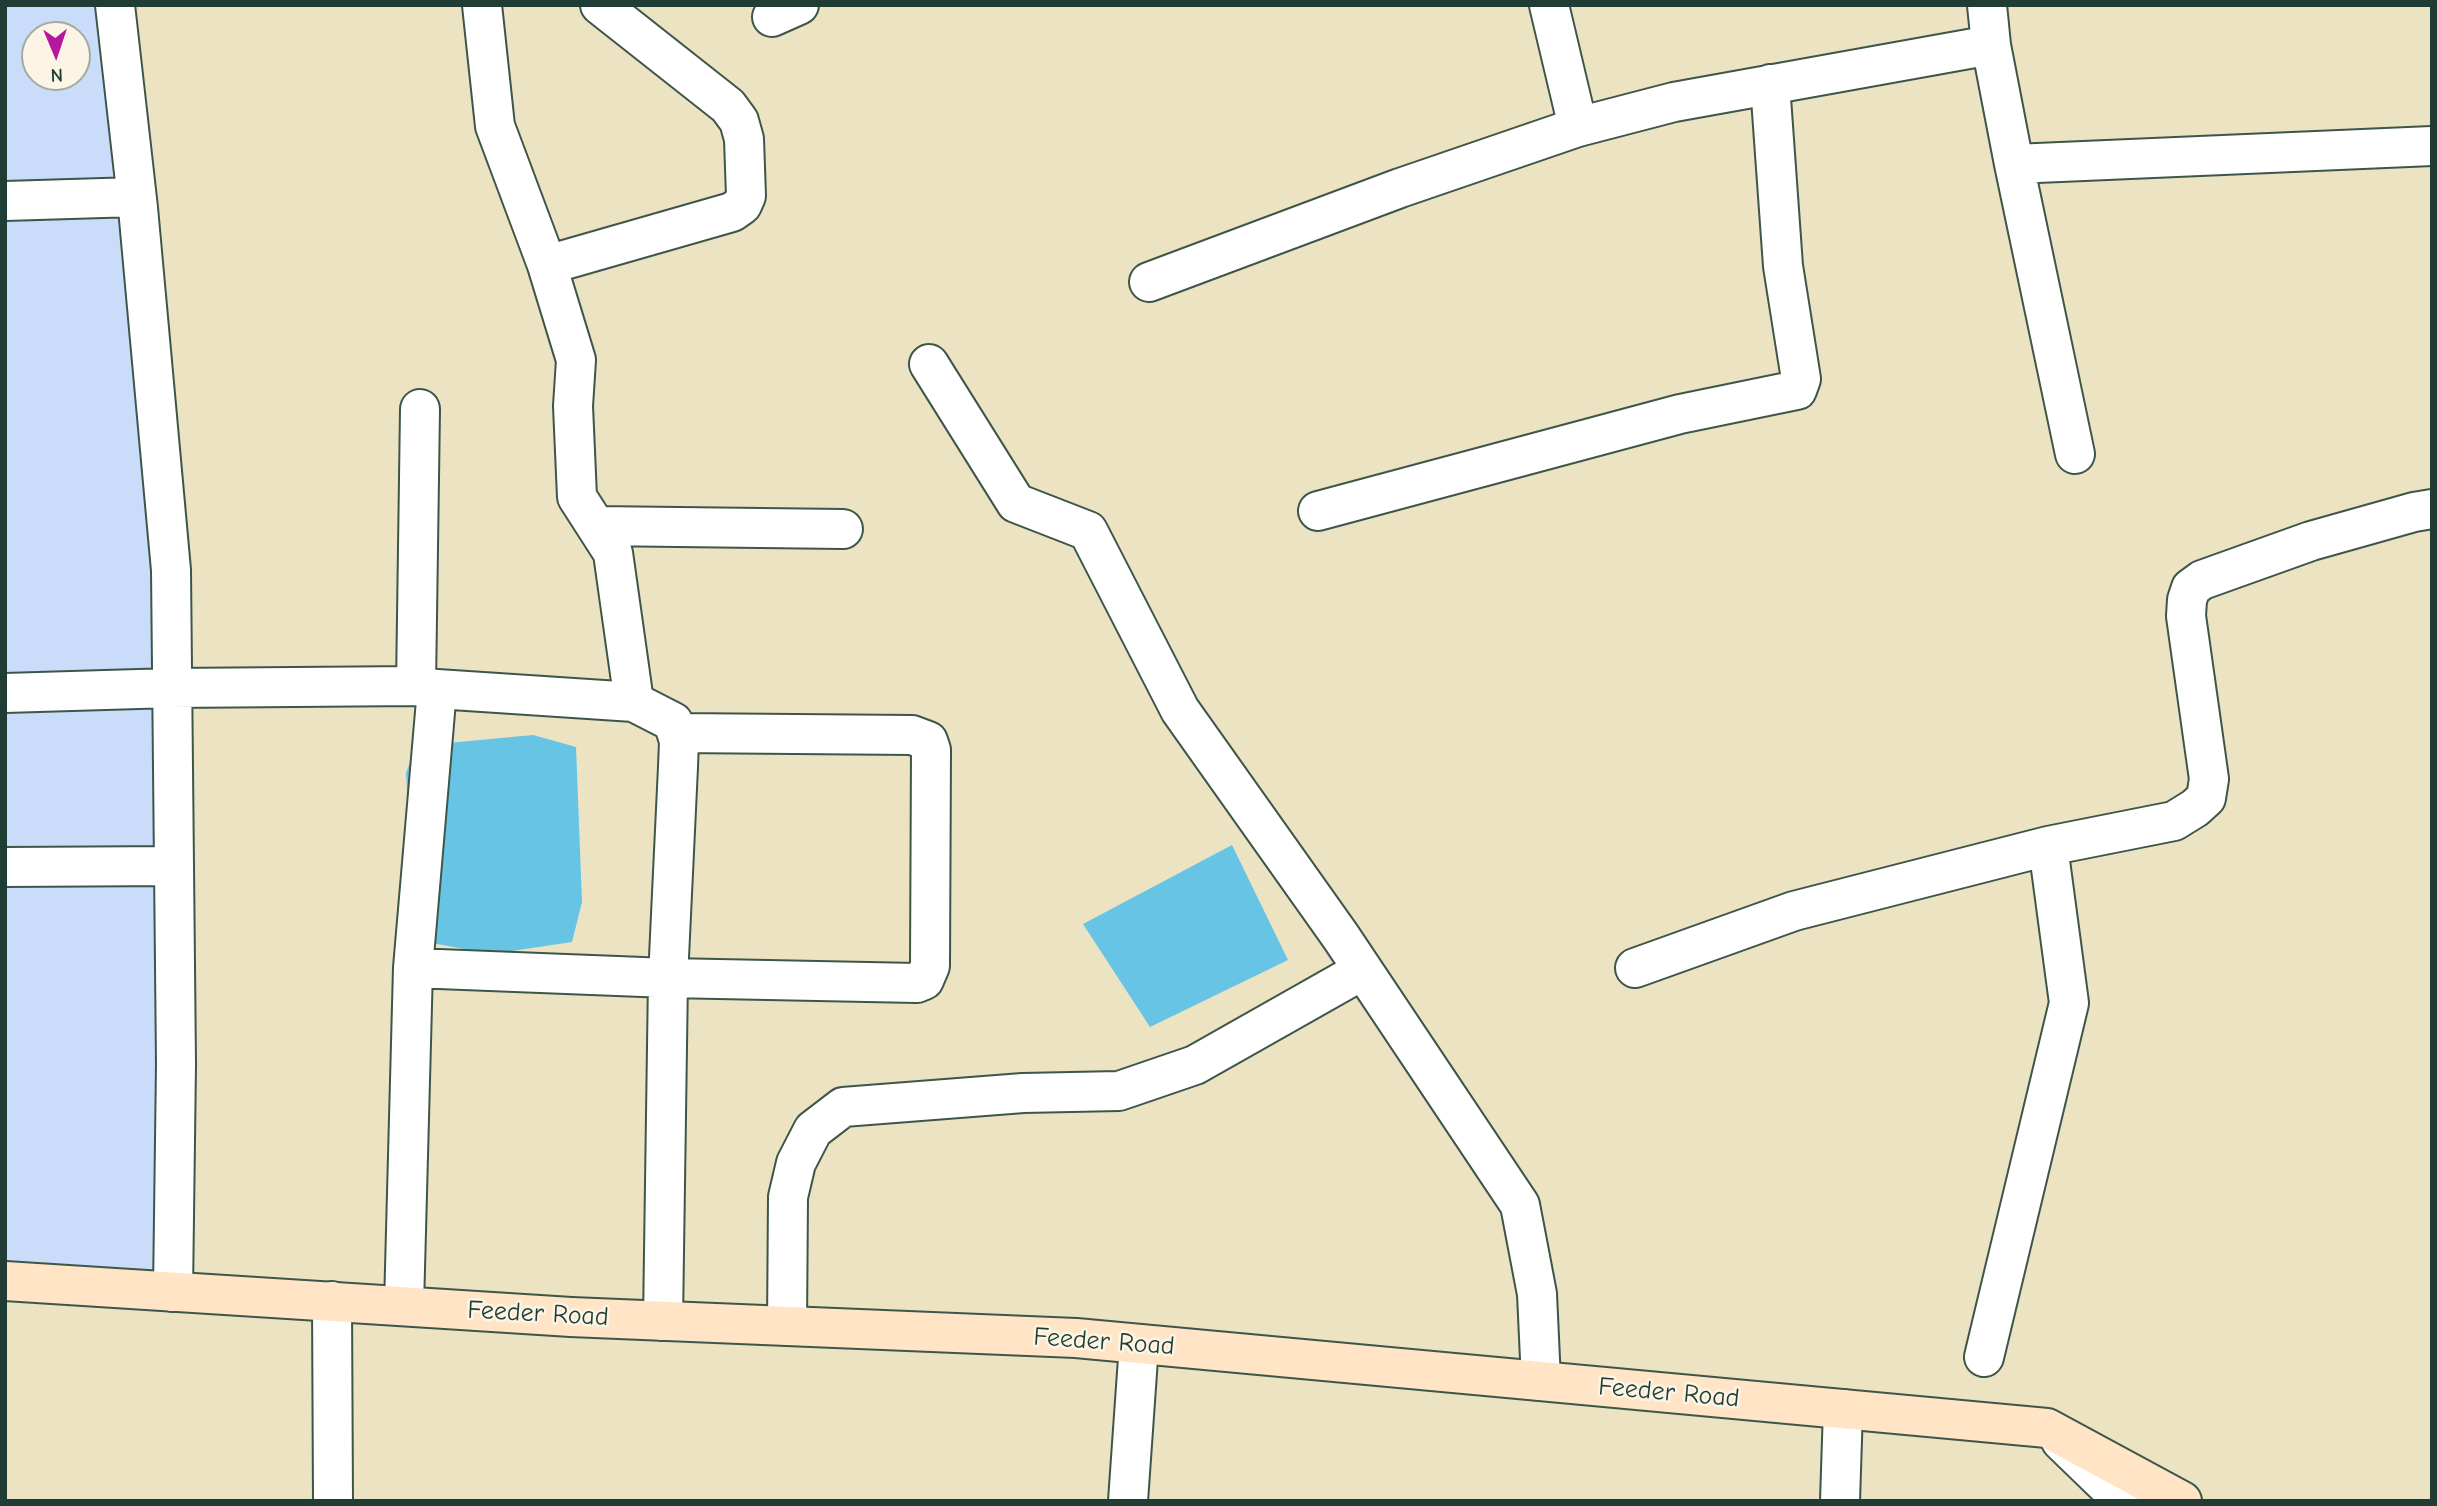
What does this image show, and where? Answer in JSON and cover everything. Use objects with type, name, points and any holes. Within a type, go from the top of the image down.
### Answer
[{"type":"street","points":[[115,5],[171,570],[176,1064],[173,1292]]},
{"type":"street","points":[[482,5],[495,126],[547,265],[576,360],[573,406],[577,497],[614,553],[634,702]]},
{"type":"street","points":[[547,265],[732,212],[741,205],[746,196],[744,139],[739,121],[728,106],[600,5]]},
{"type":"street","points":[[1549,5],[1577,127]]},
{"type":"street","points":[[1987,5],[1991,45],[2014,164],[2075,454]]},
{"type":"street","points":[[1149,282],[1400,188],[1577,127],[1674,103],[1991,45]]},
{"type":"street","points":[[1318,512],[1680,414],[1797,390],[1801,379],[1783,266],[1770,85]]},
{"type":"street","points":[[2014,164],[2432,146]]},
{"type":"street","points":[[5,201],[136,197]]},
{"type":"street","points":[[929,364],[1016,503],[1088,531],[1180,710],[1363,970],[1520,1205],[1537,1294],[1541,1381]]},
{"type":"street","points":[[404,1306],[414,968],[427,688],[420,409]]},
{"type":"street","points":[[1635,968],[1794,911],[2048,846],[2174,821],[2206,798],[2209,779],[2186,616],[2191,588],[2202,580],[2311,541],[2432,509]]},
{"type":"street","points":[[596,526],[843,529]]},
{"type":"street","points":[[5,694],[172,688],[427,688],[634,702],[673,722],[679,741],[668,978],[663,1321]]},
{"type":"street","points":[[414,968],[917,984],[924,980],[930,966],[931,750],[928,741],[912,736],[677,733]]},
{"type":"street","points":[[1984,1357],[2069,1003],[2048,846]]},
{"type":"street","points":[[5,867],[173,866]]},
{"type":"street","points":[[786,1326],[788,1197],[796,1163],[813,1130],[844,1107],[1023,1093],[1119,1091],[1195,1065],[1363,970]]},
{"type":"street","name":"Feeder Road","points":[[5,1281],[663,1321],[1076,1338],[2047,1428],[2182,1501]]},
{"type":"street","points":[[332,1301],[334,1501]]},
{"type":"street","points":[[1128,1501],[1139,1344]]},
{"type":"street","points":[[1840,1501],[1843,1409]]},
{"type":"street","points":[[2047,1428],[2123,1501]]},
{"type":"shaded area","points":[[5,5],[103,5],[160,613],[154,1275],[5,1266]]},
{"type":"water","points":[[533,735],[576,747],[582,902],[572,942],[492,954],[426,942],[415,919],[406,773],[416,746]]},
{"type":"water","points":[[1232,845],[1288,960],[1150,1027],[1083,924]]}]
